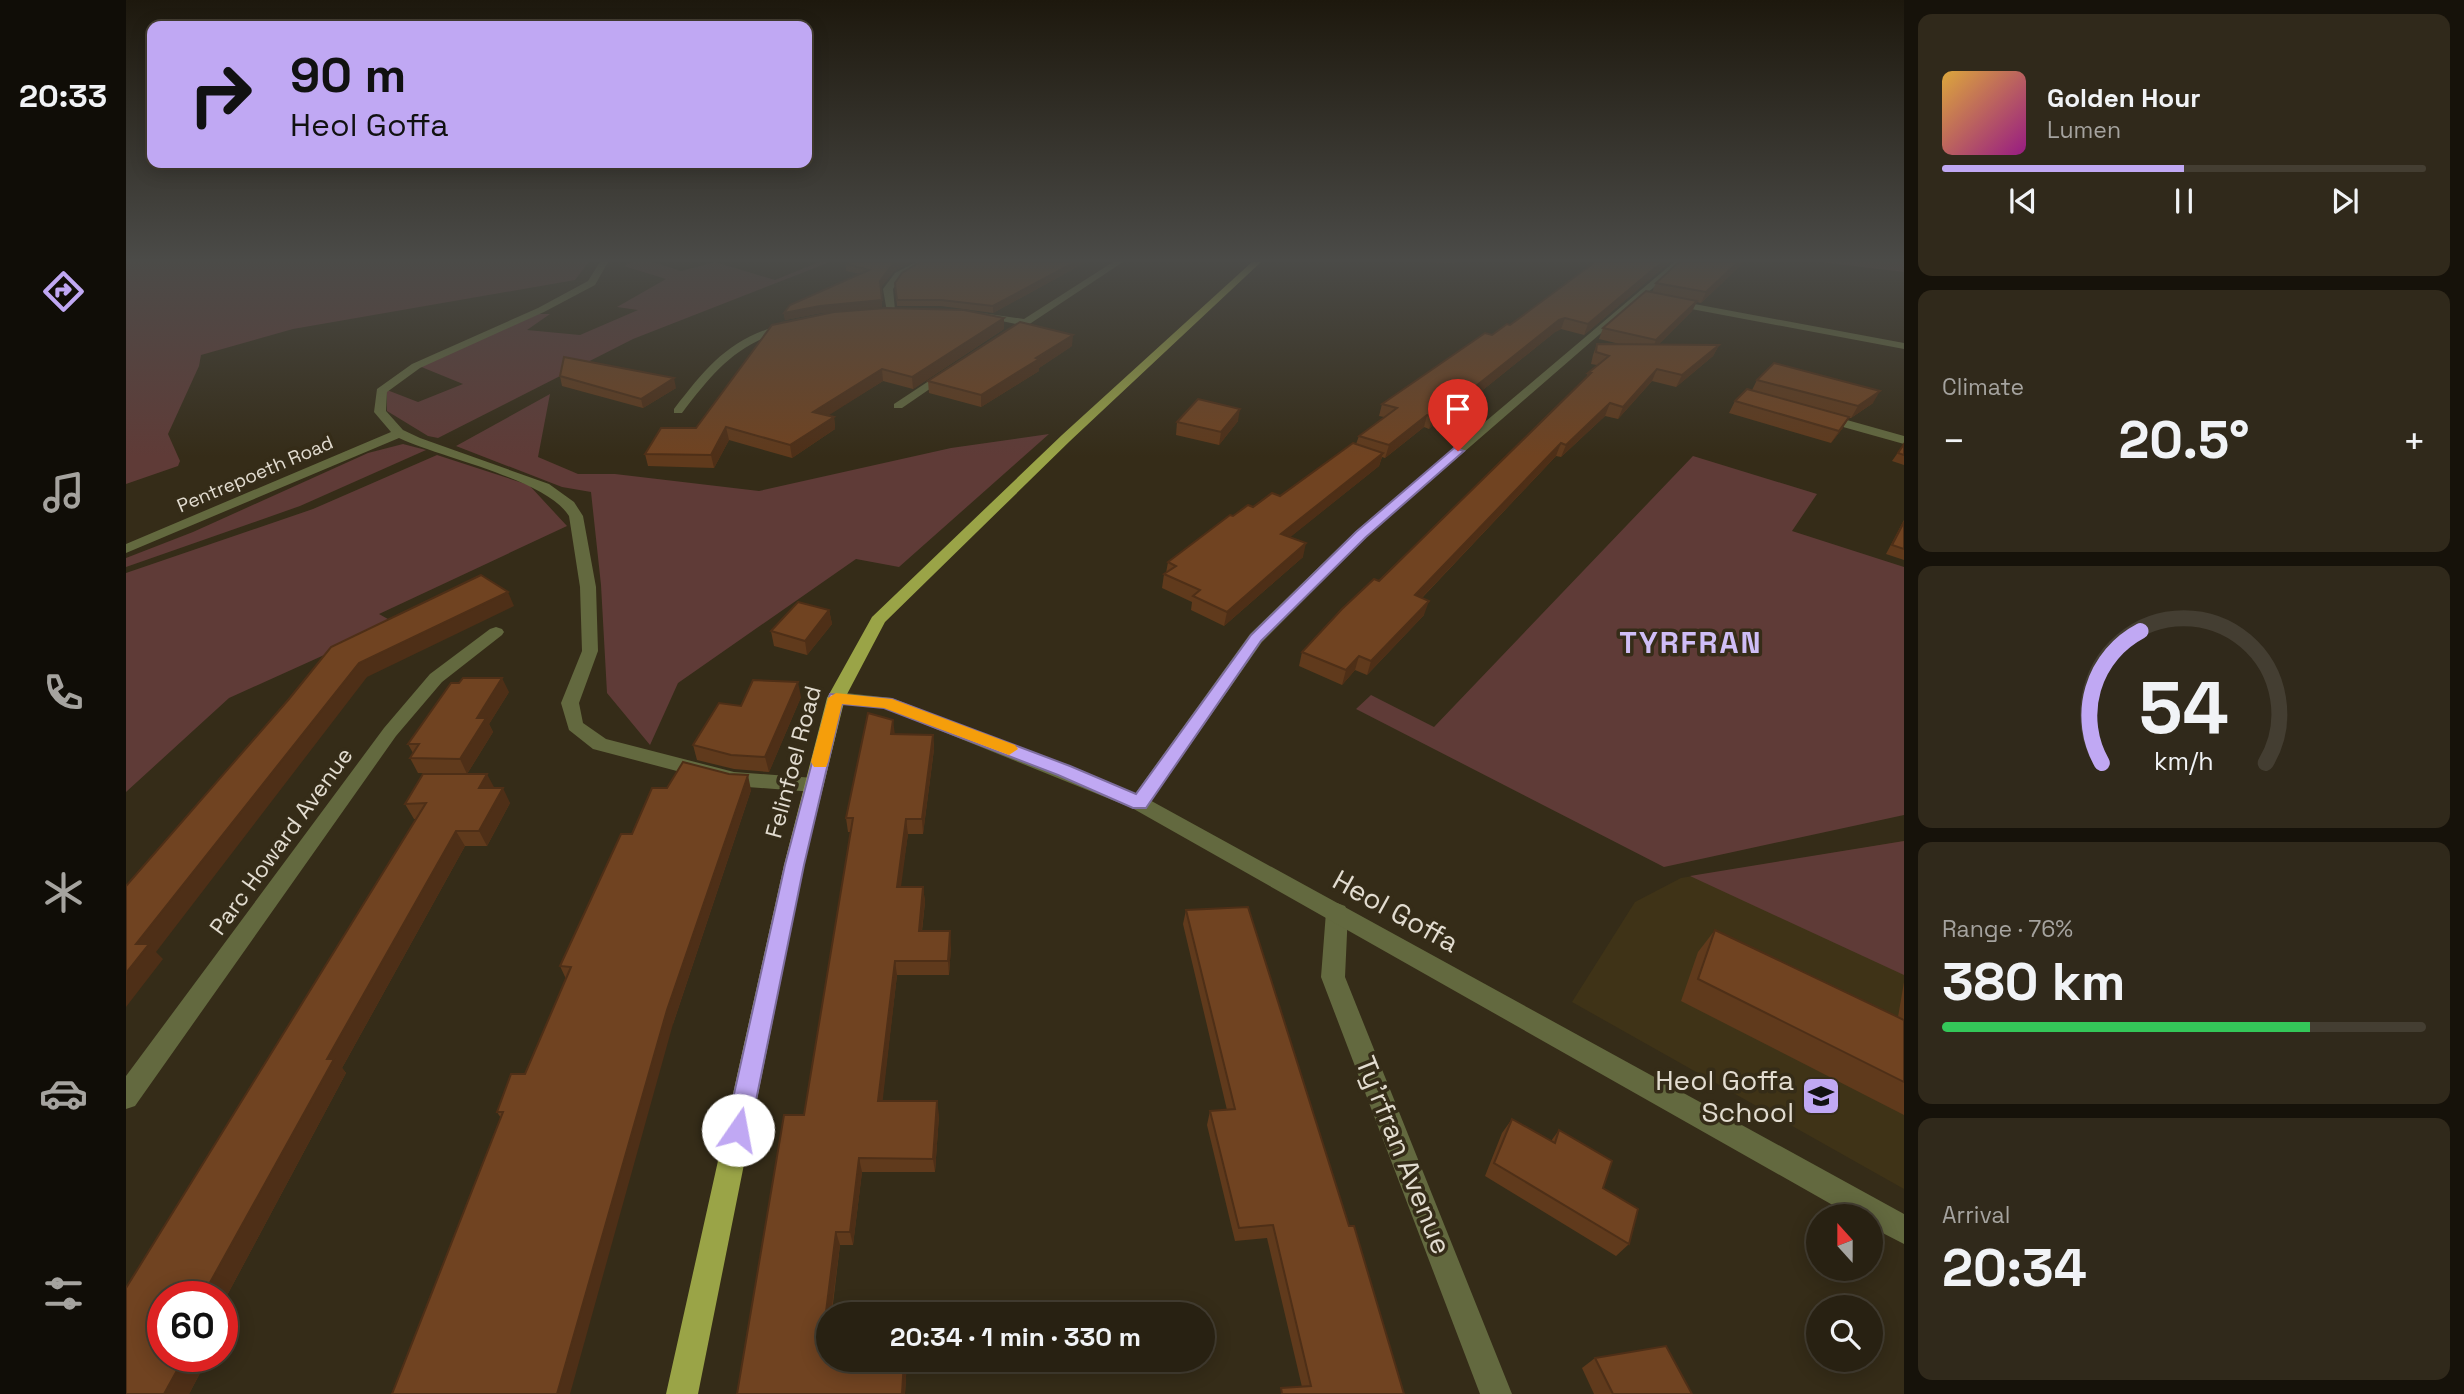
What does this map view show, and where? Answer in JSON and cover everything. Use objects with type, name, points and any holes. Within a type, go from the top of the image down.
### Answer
[{"type":"main road","name":"Felinfoel Road","points":[[682,1394],[792,879],[836,698],[878,620],[1066,438],[1186,327]]},
{"type":"street","points":[[503,327],[416,366],[381,391],[380,412],[399,433],[416,441],[544,487],[569,505],[576,516],[588,587],[590,651],[570,704],[575,726],[600,744],[734,779],[814,785]]},
{"type":"street","points":[[678,411],[720,357],[755,336],[787,327]]},
{"type":"street","points":[[1002,337],[1017,327]]},
{"type":"street","points":[[1139,803],[1256,638],[1361,534],[1609,327]]},
{"type":"street","points":[[1803,327],[1904,346]]},
{"type":"street","points":[[898,406],[956,368]]},
{"type":"street","points":[[1806,413],[1904,440]]},
{"type":"street","name":"Pentrepoeth Road","points":[[126,549],[399,433]]},
{"type":"street","name":"Parc Howard Avenue","points":[[126,1097],[390,732],[436,678],[496,632]]},
{"type":"street","name":"Heol Goffa","points":[[836,698],[886,702],[1139,803],[1904,1230]]},
{"type":"street","name":"Ty'rfran Avenue","points":[[1338,912],[1334,977],[1496,1394]]},
{"type":"shaded area","points":[[126,327],[304,327],[201,355],[199,366],[168,434],[180,461],[178,466],[126,484]]},
{"type":"shaded area","points":[[508,327],[531,327],[527,330],[580,335],[598,327],[664,327],[633,339],[438,438],[428,436],[387,411],[387,390],[418,402],[463,384],[419,366]]},
{"type":"shaded area","points":[[550,394],[538,457],[578,474],[615,474],[759,491],[951,448],[1049,434],[899,567],[856,559],[678,683],[650,745],[607,693],[601,585],[591,492],[562,487],[456,446]]},
{"type":"shaded area","points":[[403,444],[426,450],[300,506],[126,567],[126,558],[193,532],[368,453]]},
{"type":"shaded area","points":[[437,455],[529,485],[567,526],[379,614],[395,623],[229,698],[126,792],[126,573],[313,509]]},
{"type":"shaded area","points":[[1693,456],[1817,494],[1792,531],[1904,567],[1904,815],[1664,867],[1356,709],[1371,695],[1434,727]]},
{"type":"shaded area","name":"Heol Goffa School","points":[[1904,841],[1904,1189],[1572,1002],[1635,902],[1681,878]]},
{"type":"shaded area","points":[[1904,841],[1904,975],[1690,876]]},
{"type":"building","points":[[770,327],[990,327],[912,377],[882,369],[813,412],[834,417],[790,445],[726,427],[711,455],[645,454],[661,428],[696,428]]},
{"type":"building","points":[[1012,327],[1041,327],[1073,335],[981,395],[928,381]]},
{"type":"building","points":[[1503,327],[1550,327],[1442,413],[1427,415],[1389,445],[1359,436],[1397,408],[1382,404],[1485,333],[1492,335]]},
{"type":"building","points":[[1604,327],[1670,327],[1656,340]]},
{"type":"building","points":[[1597,344],[1719,345],[1682,375],[1657,369],[1623,407],[1610,403],[1566,445],[1561,443],[1415,595],[1429,601],[1371,661],[1359,656],[1346,670],[1302,652],[1342,609],[1374,579],[1379,581],[1591,373],[1588,373],[1609,356],[1596,352]]},
{"type":"building","points":[[564,357],[674,378],[641,399],[560,376]]},
{"type":"building","points":[[1774,363],[1880,391],[1858,406],[1757,380]]},
{"type":"building","points":[[1747,389],[1849,417],[1839,431],[1735,401]]},
{"type":"building","points":[[1198,399],[1240,409],[1221,432],[1177,422]]},
{"type":"building","points":[[1353,443],[1383,453],[1281,534],[1306,543],[1227,612],[1193,596],[1200,590],[1164,574],[1176,566],[1168,562],[1230,515],[1233,516],[1248,505],[1253,507],[1272,493],[1280,496]]},
{"type":"building","points":[[1904,444],[1904,455],[1898,453]]},
{"type":"building","points":[[1904,522],[1904,549],[1892,545]]},
{"type":"building","points":[[481,575],[508,592],[359,663],[136,944],[149,944],[126,973],[126,886],[331,647]]},
{"type":"building","points":[[798,602],[829,610],[805,641],[771,631]]},
{"type":"building","points":[[463,678],[502,678],[477,718],[486,718],[460,759],[410,758],[419,744],[408,744],[451,683],[459,683]]},
{"type":"building","points":[[753,680],[798,682],[765,757],[731,755],[693,745],[719,703],[741,706]]},
{"type":"building","points":[[868,713],[893,720],[891,734],[933,735],[922,819],[906,819],[897,887],[923,887],[919,931],[950,931],[948,961],[895,961],[878,1101],[937,1101],[933,1159],[859,1158],[850,1232],[836,1232],[827,1302],[816,1302],[816,1372],[903,1372],[902,1394],[737,1394],[784,1115],[804,1115],[853,818],[846,818]]},
{"type":"building","points":[[683,762],[729,774],[748,775],[667,1010],[557,1394],[392,1394],[503,1112],[497,1112],[511,1074],[525,1074],[571,967],[560,966],[621,834],[632,834],[652,788],[667,788]]},
{"type":"building","points":[[423,774],[487,774],[479,788],[503,788],[479,831],[456,831],[327,1059],[334,1059],[211,1281],[147,1281],[147,1372],[176,1372],[164,1394],[126,1394],[126,1288],[426,803],[405,804]]},
{"type":"building","points":[[1248,907],[1349,1226],[1354,1226],[1404,1394],[1282,1394],[1281,1388],[1311,1386],[1273,1225],[1239,1228],[1210,1111],[1235,1109],[1186,910]]},
{"type":"building","points":[[1715,930],[1904,1020],[1904,1082],[1698,979]]},
{"type":"building","points":[[1512,1119],[1555,1143],[1559,1130],[1612,1161],[1603,1188],[1638,1209],[1629,1244],[1494,1163]]},
{"type":"building","points":[[1666,1346],[1692,1394],[1613,1394],[1595,1358]]},
{"type":"slow traffic","points":[[820,762],[836,698],[886,702],[1009,749]]},
{"type":"place","name":"Heol Goffa School","points":[[1821,1096]]},
{"type":"district","name":"TYRFRAN","points":[[1691,642]]},
{"type":"route","points":[[738,1130],[794,865],[836,698],[886,702],[1139,803],[1256,638],[1361,534],[1458,451]]}]
